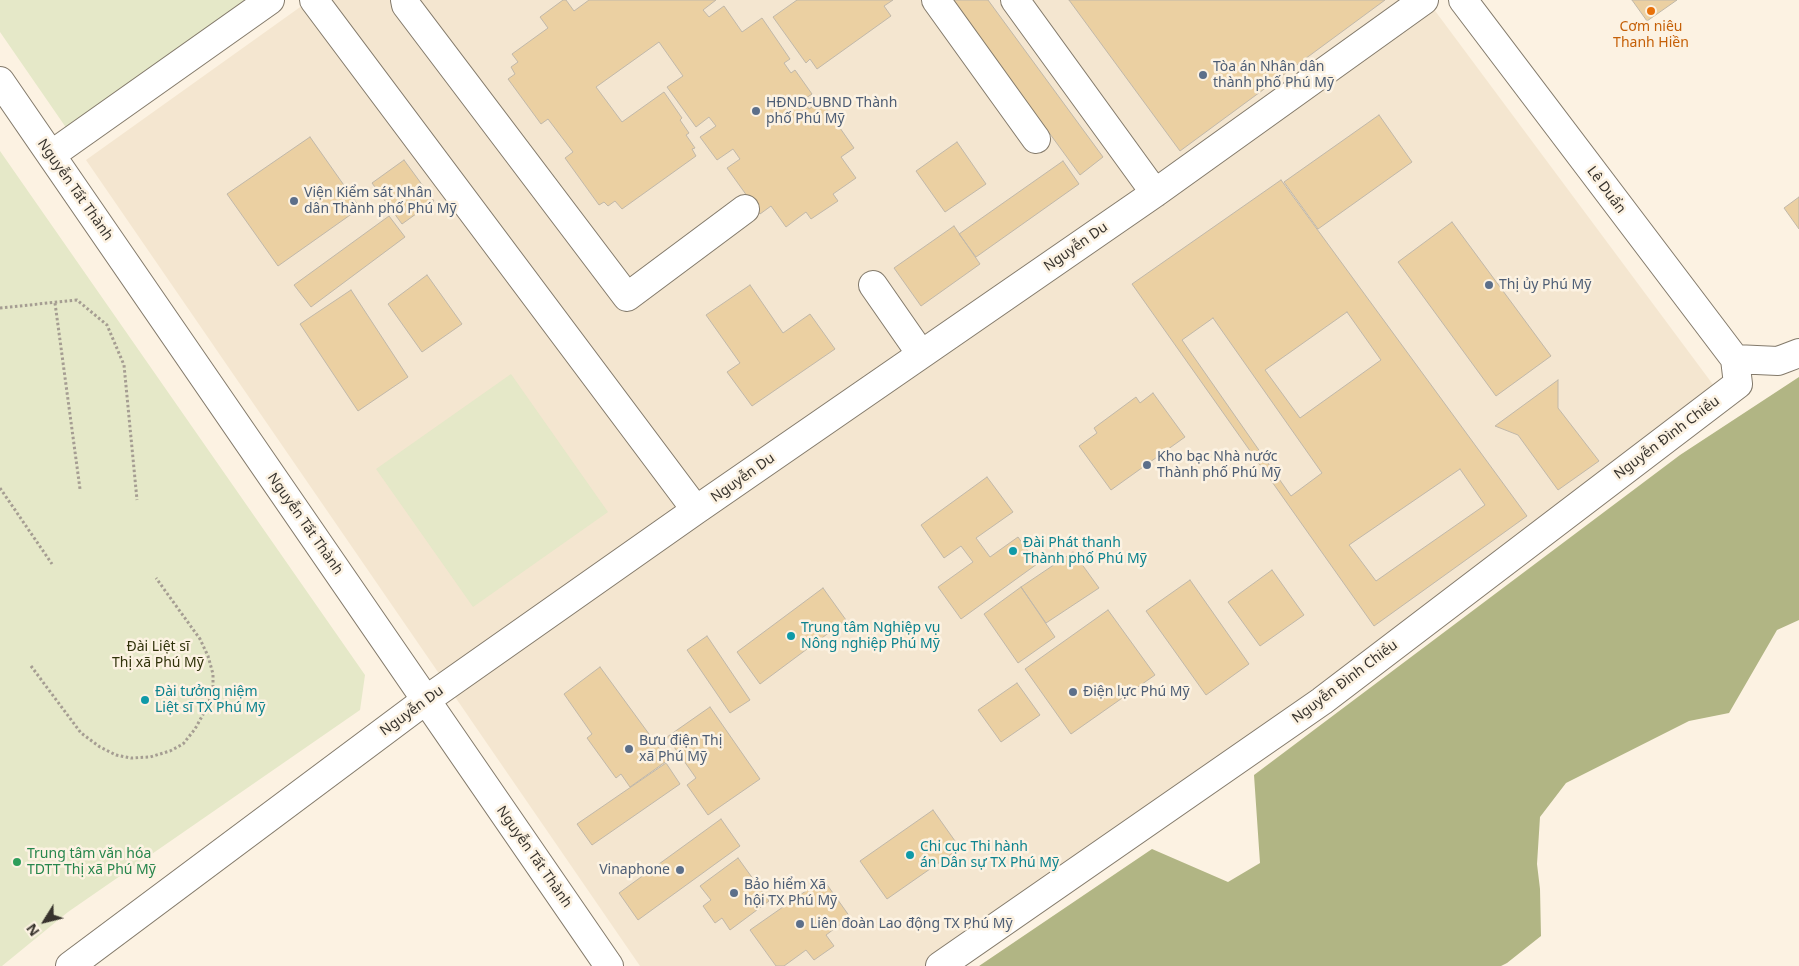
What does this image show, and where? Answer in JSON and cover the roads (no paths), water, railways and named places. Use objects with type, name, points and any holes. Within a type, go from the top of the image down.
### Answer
[{"type":"street","points":[[51,155],[270,0]]},
{"type":"street","points":[[314,0],[696,510]]},
{"type":"street","points":[[405,0],[406,5],[626,298],[745,209]]},
{"type":"street","points":[[936,0],[1036,140]]},
{"type":"street","points":[[1016,0],[1155,193]]},
{"type":"street","name":"Nguyễn Du","points":[[70,966],[426,700],[696,510],[1155,193],[1424,0]]},
{"type":"street","name":"Lê Duẩn","points":[[1463,0],[1737,372]]},
{"type":"street","name":"Nguyễn Tất Thành","points":[[0,81],[609,966]]},
{"type":"street","points":[[873,285],[921,354]]},
{"type":"street","points":[[1737,372],[1799,353]]},
{"type":"street","name":"Nguyễn Đình Chiểu","points":[[940,966],[1322,701],[1737,372]]},
{"type":"place","name":"Cơm niêu Thanh Hiền","points":[[1651,11]]},
{"type":"place","name":"Tòa án Nhân dân thành phố Phú Mỹ","points":[[1203,75]]},
{"type":"place","name":"HĐND-UBND Thành phố Phú Mỹ","points":[[756,111]]},
{"type":"place","name":"Viện Kiểm sát Nhân dân Thành phố Phú Mỹ","points":[[294,201]]},
{"type":"place","name":"Thị ủy Phú Mỹ","points":[[1489,285]]},
{"type":"place","name":"Kho bạc Nhà nước Thành phố Phú Mỹ","points":[[1147,465]]},
{"type":"place","name":"Đài Phát thanh Thành phố Phú Mỹ","points":[[1013,551]]},
{"type":"place","name":"Trung tâm Nghiệp vụ Nông nghiệp Phú Mỹ","points":[[791,636]]},
{"type":"place","name":"Điện lực Phú Mỹ","points":[[1073,692]]},
{"type":"place","name":"Đài tưởng niệm Liệt sĩ TX Phú Mỹ","points":[[145,700]]},
{"type":"place","name":"Bưu điện Thị xã Phú Mỹ","points":[[629,749]]},
{"type":"place","name":"Chi cục Thi hành án Dân sự TX Phú Mỹ","points":[[910,855]]},
{"type":"place","name":"Trung tâm văn hóa TDTT Thị xã Phú Mỹ","points":[[17,862]]},
{"type":"place","name":"Vinaphone","points":[[680,870]]},
{"type":"place","name":"Bảo hiểm Xã hội TX Phú Mỹ","points":[[734,893]]},
{"type":"place","name":"Liên đoàn Lao động TX Phú Mỹ","points":[[800,924]]},
{"type":"park label","name":"Đài Liệt sĩ Thị xã Phú Mỹ","points":[[158,656]]}]
